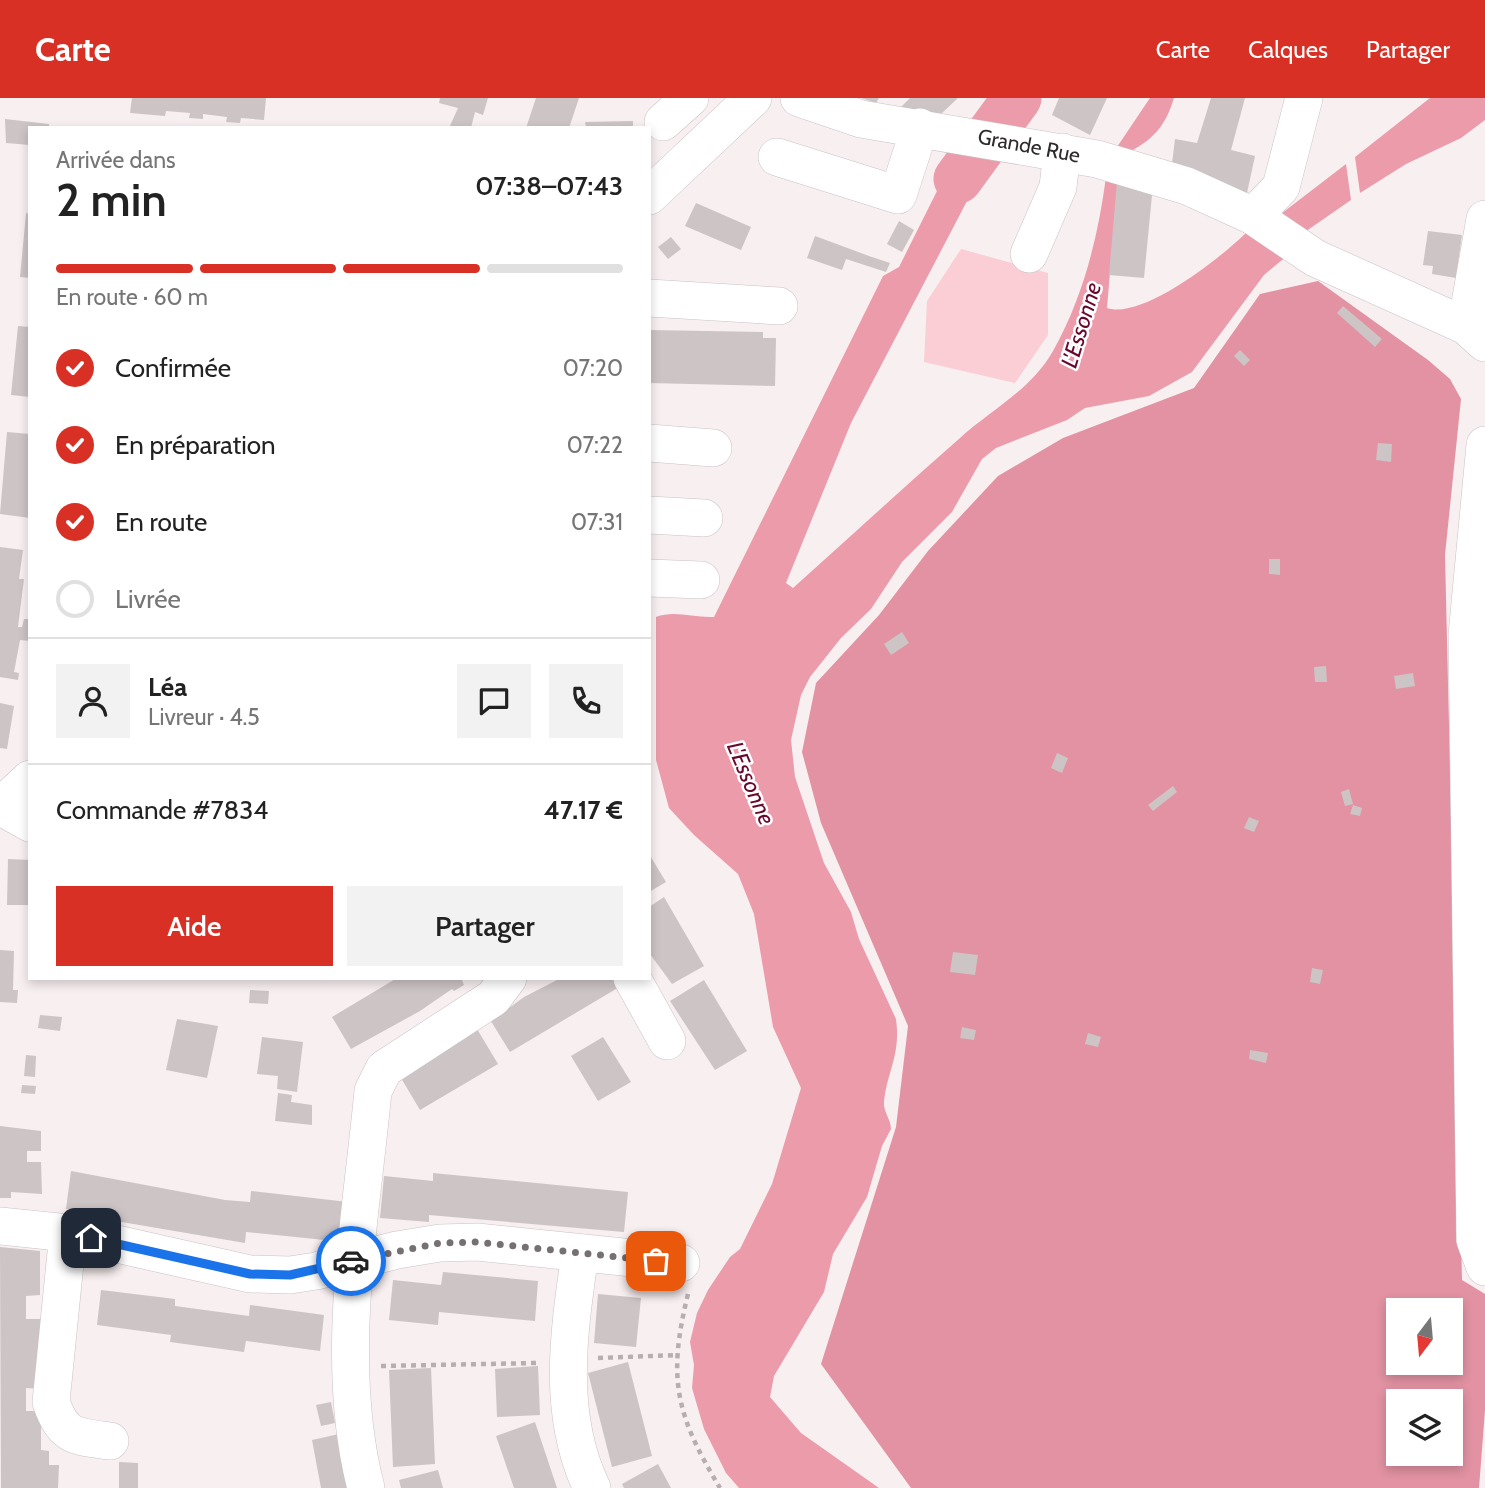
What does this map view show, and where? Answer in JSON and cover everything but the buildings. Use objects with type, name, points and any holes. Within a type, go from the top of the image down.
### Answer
[{"type":"street","points":[[663,122],[690,98]]},
{"type":"street","points":[[651,194],[753,98]]},
{"type":"street","name":"Grande Rue","points":[[799,98],[842,114],[1005,141],[1114,163],[1222,200],[1253,216],[1315,258],[1476,335]]},
{"type":"street","points":[[1253,216],[1281,187],[1304,98]]},
{"type":"street","points":[[777,157],[898,195],[920,127]]},
{"type":"street","points":[[1029,254],[1058,187],[1062,152]]},
{"type":"street","points":[[1476,335],[1485,219]]},
{"type":"street","points":[[651,298],[779,306]]},
{"type":"street","points":[[651,443],[713,448]]},
{"type":"street","points":[[1485,445],[1467,635],[1475,1240],[1485,1267]]},
{"type":"street","points":[[651,515],[705,518]]},
{"type":"street","points":[[651,578],[701,579]]},
{"type":"street","points":[[28,781],[0,807],[28,822]]},
{"type":"street","points":[[366,1488],[354,1427],[351,1368],[355,1260],[373,1091],[384,1069],[493,998],[506,980]]},
{"type":"street","points":[[633,980],[667,1041]]},
{"type":"street","points":[[0,1226],[68,1233],[250,1274],[290,1275],[440,1243],[477,1242],[681,1263]]},
{"type":"street","points":[[68,1233],[51,1402],[60,1425],[77,1436],[110,1441]]},
{"type":"street","points":[[579,1254],[568,1362],[569,1407],[575,1439],[592,1488]]},
{"type":"path","points":[[681,1263],[695,1266],[677,1355],[678,1395],[692,1441],[720,1488]]},
{"type":"path","points":[[351,1368],[568,1362],[585,1358],[677,1355]]},
{"type":"shaded area","points":[[961,249],[1048,273],[1048,335],[1015,383],[924,362],[927,301]]},
{"type":"shaded area","points":[[1318,281],[1428,360],[1450,379],[1461,399],[1445,555],[1462,1280],[1485,1294],[1485,1410],[1479,1488],[911,1488],[821,1364],[896,1127],[908,1026],[821,823],[802,752],[816,683],[879,615],[928,551],[998,476],[1063,438],[1194,388],[1260,294]]},
{"type":"water","points":[[1150,98],[1174,98],[1163,123],[1147,141],[1131,151],[1117,147]]},
{"type":"water","points":[[1430,98],[1485,98],[1485,120],[1461,138],[1406,164],[1360,193],[1355,157]]},
{"type":"water","name":"L'Essonne","points":[[959,147],[990,157],[851,423],[786,583],[793,588],[960,438],[1022,388],[1044,365],[1064,331],[1088,267],[1106,177],[1118,178],[1107,308],[1122,309],[1141,305],[1161,296],[1202,270],[1248,231],[1288,255],[1264,275],[1192,372],[1149,396],[1085,408],[1067,420],[996,448],[982,459],[952,512],[902,562],[871,609],[841,638],[810,677],[801,695],[791,740],[795,777],[824,863],[851,912],[859,939],[896,1019],[897,1043],[884,1102],[891,1129],[882,1146],[867,1197],[833,1254],[824,1292],[774,1376],[770,1397],[801,1433],[879,1488],[739,1488],[726,1473],[704,1429],[692,1388],[694,1365],[690,1342],[697,1313],[708,1290],[730,1257],[740,1249],[772,1184],[801,1088],[773,1027],[754,914],[738,874],[694,835],[669,808],[656,760],[656,617],[670,614],[714,617],[883,276],[899,267]]},
{"type":"water","points":[[1346,164],[1351,200],[1302,234],[1277,217]]},
{"type":"waterway","points":[[958,179],[1017,98]]},
{"type":"way so far","points":[[351,1261],[440,1243],[477,1242],[656,1261]]},
{"type":"route","points":[[91,1238],[250,1274],[290,1275],[351,1261]]}]
